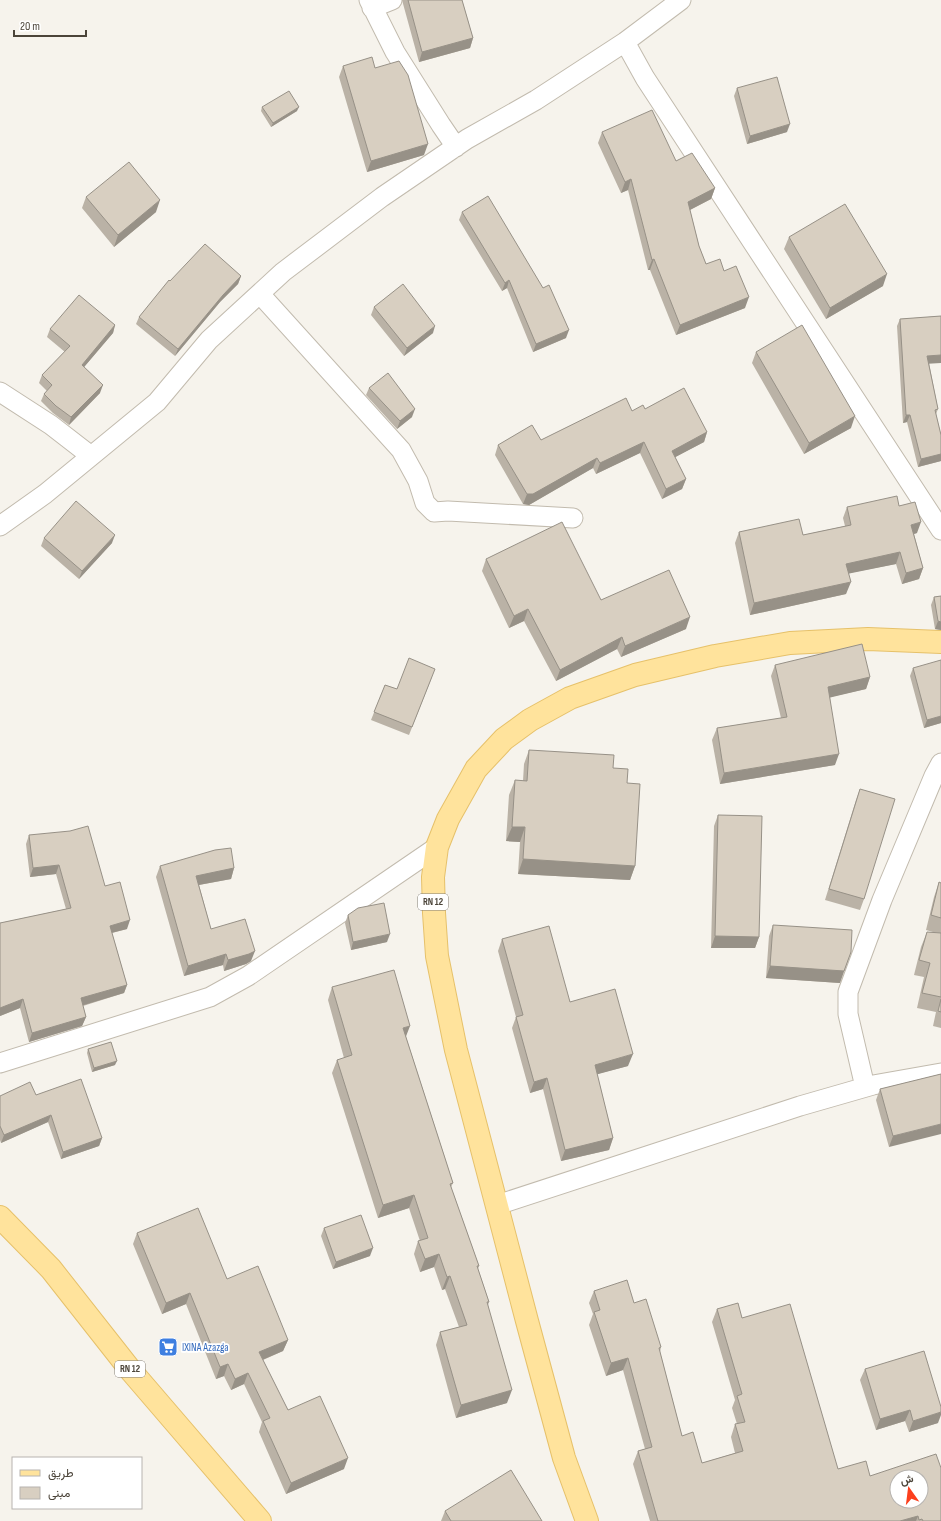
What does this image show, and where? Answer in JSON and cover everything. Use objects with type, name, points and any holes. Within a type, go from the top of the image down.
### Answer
[{"type":"main road","name":"RN 12","points":[[587,1521],[564,1458],[456,1050],[437,956],[433,884],[437,847],[448,819],[476,769],[504,738],[530,720],[570,698],[635,675],[715,656],[790,643],[868,640],[941,642]]},
{"type":"main road","name":"RN 12","points":[[0,1217],[24,1240],[55,1274],[132,1372],[260,1521]]},
{"type":"street","points":[[392,0],[371,4],[395,52],[456,147]]},
{"type":"street","points":[[0,526],[45,494],[111,438],[157,402],[209,340],[283,272],[382,197],[456,147],[536,100],[625,42],[680,0]]},
{"type":"street","points":[[625,42],[645,78],[941,530]]},
{"type":"street","points":[[260,294],[401,450],[418,481],[424,503],[434,512],[448,511],[573,518]]},
{"type":"street","points":[[0,392],[52,425],[91,456]]},
{"type":"street","points":[[865,1087],[848,1014],[848,992],[882,900],[934,776],[941,764]]},
{"type":"street","points":[[0,1063],[210,997],[248,976],[437,847]]},
{"type":"street","points":[[497,1205],[793,1108],[865,1087],[941,1072]]},
{"type":"building","points":[[408,0],[462,0],[473,38],[422,52]]},
{"type":"building","points":[[372,57],[375,68],[399,61],[408,75],[428,144],[371,161],[343,66]]},
{"type":"building","points":[[777,77],[790,124],[750,136],[737,88]]},
{"type":"building","points":[[289,91],[299,107],[273,123],[262,107]]},
{"type":"building","points":[[652,110],[676,161],[692,153],[715,188],[688,202],[699,246],[706,264],[720,259],[724,271],[736,266],[749,297],[680,325],[654,259],[652,260],[631,179],[625,182],[602,132]]},
{"type":"building","points":[[129,162],[160,200],[118,235],[86,197]]},
{"type":"building","points":[[488,196],[543,288],[549,285],[569,330],[536,344],[509,280],[505,283],[462,212]]},
{"type":"building","points":[[845,204],[887,274],[830,308],[789,237]]},
{"type":"building","points":[[205,244],[241,276],[223,295],[178,349],[139,317],[169,280],[170,281]]},
{"type":"building","points":[[403,284],[435,326],[407,348],[374,307]]},
{"type":"building","points":[[79,295],[115,325],[82,365],[103,385],[71,417],[56,406],[44,394],[52,385],[42,375],[70,346],[50,329]]},
{"type":"building","points":[[941,316],[941,355],[927,356],[938,409],[935,410],[941,435],[941,454],[921,459],[910,415],[906,415],[900,319]]},
{"type":"building","points":[[802,325],[855,416],[809,443],[756,352]]},
{"type":"building","points":[[388,373],[415,409],[400,421],[369,388]]},
{"type":"building","points":[[684,388],[707,432],[672,451],[686,479],[666,489],[644,442],[600,463],[597,458],[533,494],[527,494],[498,445],[532,425],[541,440],[626,398],[632,411],[643,405],[645,409]]},
{"type":"building","points":[[897,496],[899,506],[915,502],[921,522],[911,525],[923,568],[906,573],[900,552],[846,564],[851,582],[754,603],[739,532],[799,519],[803,535],[851,525],[847,507]]},
{"type":"building","points":[[76,501],[115,535],[82,571],[44,538]]},
{"type":"building","points":[[562,522],[601,600],[669,570],[690,617],[625,646],[622,637],[560,670],[528,609],[514,616],[486,559]]},
{"type":"building","points":[[941,596],[941,622],[938,621],[934,597]]},
{"type":"building","points":[[862,644],[870,677],[828,687],[839,754],[724,773],[717,728],[787,717],[775,665]]},
{"type":"building","points":[[409,658],[435,669],[412,727],[374,712],[385,685],[397,689]]},
{"type":"building","points":[[941,660],[941,716],[927,720],[913,668]]},
{"type":"building","points":[[529,750],[614,755],[613,768],[628,769],[627,783],[640,784],[635,866],[523,859],[525,827],[512,827],[515,780],[527,781]]},
{"type":"building","points":[[860,789],[895,799],[864,899],[829,889]]},
{"type":"building","points":[[718,815],[762,816],[759,937],[715,936]]},
{"type":"building","points":[[88,826],[105,886],[120,882],[130,920],[110,926],[127,985],[81,998],[86,1017],[32,1033],[23,999],[0,1008],[0,923],[71,908],[59,865],[33,868],[29,835],[70,831]]},
{"type":"building","points":[[231,848],[234,868],[196,876],[211,929],[245,919],[255,951],[228,960],[226,954],[188,966],[160,866],[215,850]]},
{"type":"building","points":[[939,882],[941,883],[941,918],[931,915]]},
{"type":"building","points":[[384,903],[390,934],[353,942],[348,915],[358,908]]},
{"type":"building","points":[[773,925],[852,930],[851,952],[844,971],[770,966]]},
{"type":"building","points":[[549,926],[570,1002],[615,989],[633,1054],[595,1065],[613,1138],[565,1150],[547,1078],[534,1082],[516,1017],[523,1015],[502,939]]},
{"type":"building","points":[[927,932],[941,933],[941,997],[922,993],[930,963],[919,960]]},
{"type":"building","points":[[394,970],[410,1026],[403,1028],[453,1183],[450,1184],[479,1266],[477,1266],[489,1302],[487,1302],[512,1390],[461,1405],[440,1332],[467,1325],[450,1276],[447,1277],[439,1254],[425,1259],[418,1241],[428,1238],[414,1195],[383,1205],[337,1060],[352,1055],[332,987]]},
{"type":"building","points":[[941,999],[941,1012],[938,1011]]},
{"type":"building","points":[[111,1042],[117,1061],[94,1068],[88,1049]]},
{"type":"building","points":[[941,1074],[941,1124],[893,1136],[880,1089]]},
{"type":"building","points":[[81,1079],[102,1138],[63,1152],[51,1115],[4,1135],[0,1126],[0,1096],[30,1082],[36,1095]]},
{"type":"building","points":[[198,1208],[227,1279],[258,1266],[288,1340],[259,1352],[288,1410],[320,1396],[348,1458],[291,1483],[263,1421],[270,1418],[248,1373],[235,1379],[228,1364],[220,1367],[190,1293],[166,1303],[137,1233]]},
{"type":"building","points":[[361,1215],[373,1248],[336,1262],[324,1228]]},
{"type":"building","points":[[627,1280],[634,1303],[646,1299],[661,1347],[659,1348],[682,1436],[693,1432],[702,1463],[743,1451],[735,1424],[745,1422],[737,1396],[742,1394],[717,1309],[738,1303],[742,1318],[790,1304],[838,1469],[866,1461],[870,1476],[889,1470],[889,1509],[929,1509],[929,1469],[891,1469],[936,1454],[941,1468],[941,1521],[923,1521],[922,1519],[919,1520],[918,1516],[900,1521],[658,1521],[638,1451],[652,1447],[628,1358],[611,1363],[594,1312],[600,1310],[594,1291]]},
{"type":"building","points":[[924,1351],[941,1407],[941,1412],[913,1421],[910,1410],[880,1419],[865,1369]]},
{"type":"building","points":[[511,1470],[542,1521],[451,1521],[445,1511]]},
{"type":"place","name":"IXINA Azazga","points":[[168,1347]]}]
